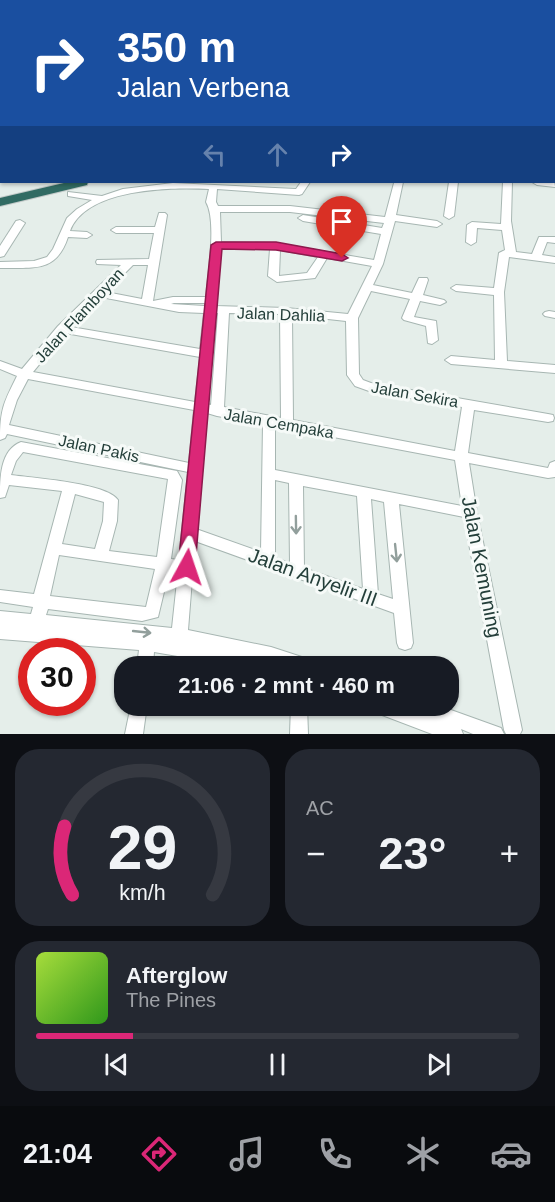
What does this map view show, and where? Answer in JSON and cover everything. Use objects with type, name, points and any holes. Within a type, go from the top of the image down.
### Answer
[{"type":"highway","points":[[0,194],[47,183]]},
{"type":"highway","points":[[0,202],[78,183]]},
{"type":"street","points":[[0,264],[38,264],[50,260],[57,254],[71,219],[80,210],[102,199],[153,187],[189,185],[250,185],[299,192],[304,183]]},
{"type":"street","name":"Jalan Sekira","points":[[399,183],[378,264],[352,318],[353,375],[359,383],[369,387],[548,418]]},
{"type":"street","points":[[449,216],[453,183]]},
{"type":"street","points":[[507,183],[507,227],[511,253]]},
{"type":"street","points":[[179,642],[216,245],[215,212],[211,202],[213,190]]},
{"type":"street","points":[[70,194],[102,199]]},
{"type":"street","points":[[215,212],[289,212],[390,223],[437,224]]},
{"type":"street","points":[[153,304],[154,262],[162,215]]},
{"type":"street","points":[[0,254],[5,240],[20,223]]},
{"type":"street","points":[[471,242],[472,225],[507,227]]},
{"type":"street","points":[[116,230],[160,230]]},
{"type":"street","points":[[64,234],[87,235]]},
{"type":"street","points":[[536,257],[543,239],[555,240]]},
{"type":"street","points":[[216,245],[276,246],[378,264]]},
{"type":"street","points":[[276,246],[273,276],[277,279],[311,276],[324,255]]},
{"type":"street","points":[[501,364],[499,292],[504,252],[555,260]]},
{"type":"street","points":[[101,262],[154,262]]},
{"type":"street","name":"Jalan Flamboyan","points":[[2,424],[24,374],[62,329],[130,262]]},
{"type":"street","points":[[423,280],[408,319],[432,324],[432,340]]},
{"type":"street","points":[[368,287],[440,302]]},
{"type":"street","points":[[456,288],[499,292]]},
{"type":"street","name":"Jalan Dahlia","points":[[98,293],[164,307],[211,305],[224,311],[286,311],[352,318]]},
{"type":"street","points":[[217,412],[224,311]]},
{"type":"street","points":[[286,311],[286,424]]},
{"type":"street","points":[[62,329],[206,354]]},
{"type":"street","points":[[451,360],[555,369]]},
{"type":"street","name":"Jalan Cempaka","points":[[3,368],[201,409],[548,473],[554,472],[555,466]]},
{"type":"street","name":"Jalan Kemuning","points":[[469,403],[461,456],[513,732]]},
{"type":"street","points":[[268,561],[269,421]]},
{"type":"street","name":"Jalan Pakis","points":[[2,424],[64,447],[196,469]]},
{"type":"street","points":[[0,493],[2,479],[18,447],[64,447],[174,477],[156,608],[150,614],[40,598],[0,596]]},
{"type":"street","points":[[268,474],[470,513]]},
{"type":"street","points":[[2,479],[70,487],[100,494],[111,500],[106,540],[100,555]]},
{"type":"street","points":[[296,479],[297,571]]},
{"type":"street","points":[[33,620],[70,487]]},
{"type":"street","points":[[364,493],[371,598]]},
{"type":"street","points":[[391,498],[405,644]]},
{"type":"street","name":"Jalan Anyelir III","points":[[190,533],[402,609]]},
{"type":"street","points":[[54,549],[187,564]]},
{"type":"street","points":[[0,618],[33,620],[179,642],[246,648],[274,656]]},
{"type":"street","points":[[0,632],[57,635],[147,645],[179,642],[225,656]]},
{"type":"street","points":[[146,656],[147,645]]},
{"type":"street","points":[[134,734],[136,716]]},
{"type":"street","points":[[405,716],[454,734]]},
{"type":"street","points":[[446,716],[495,734]]},
{"type":"route","points":[[187,567],[216,245],[276,246],[342,258]]}]
